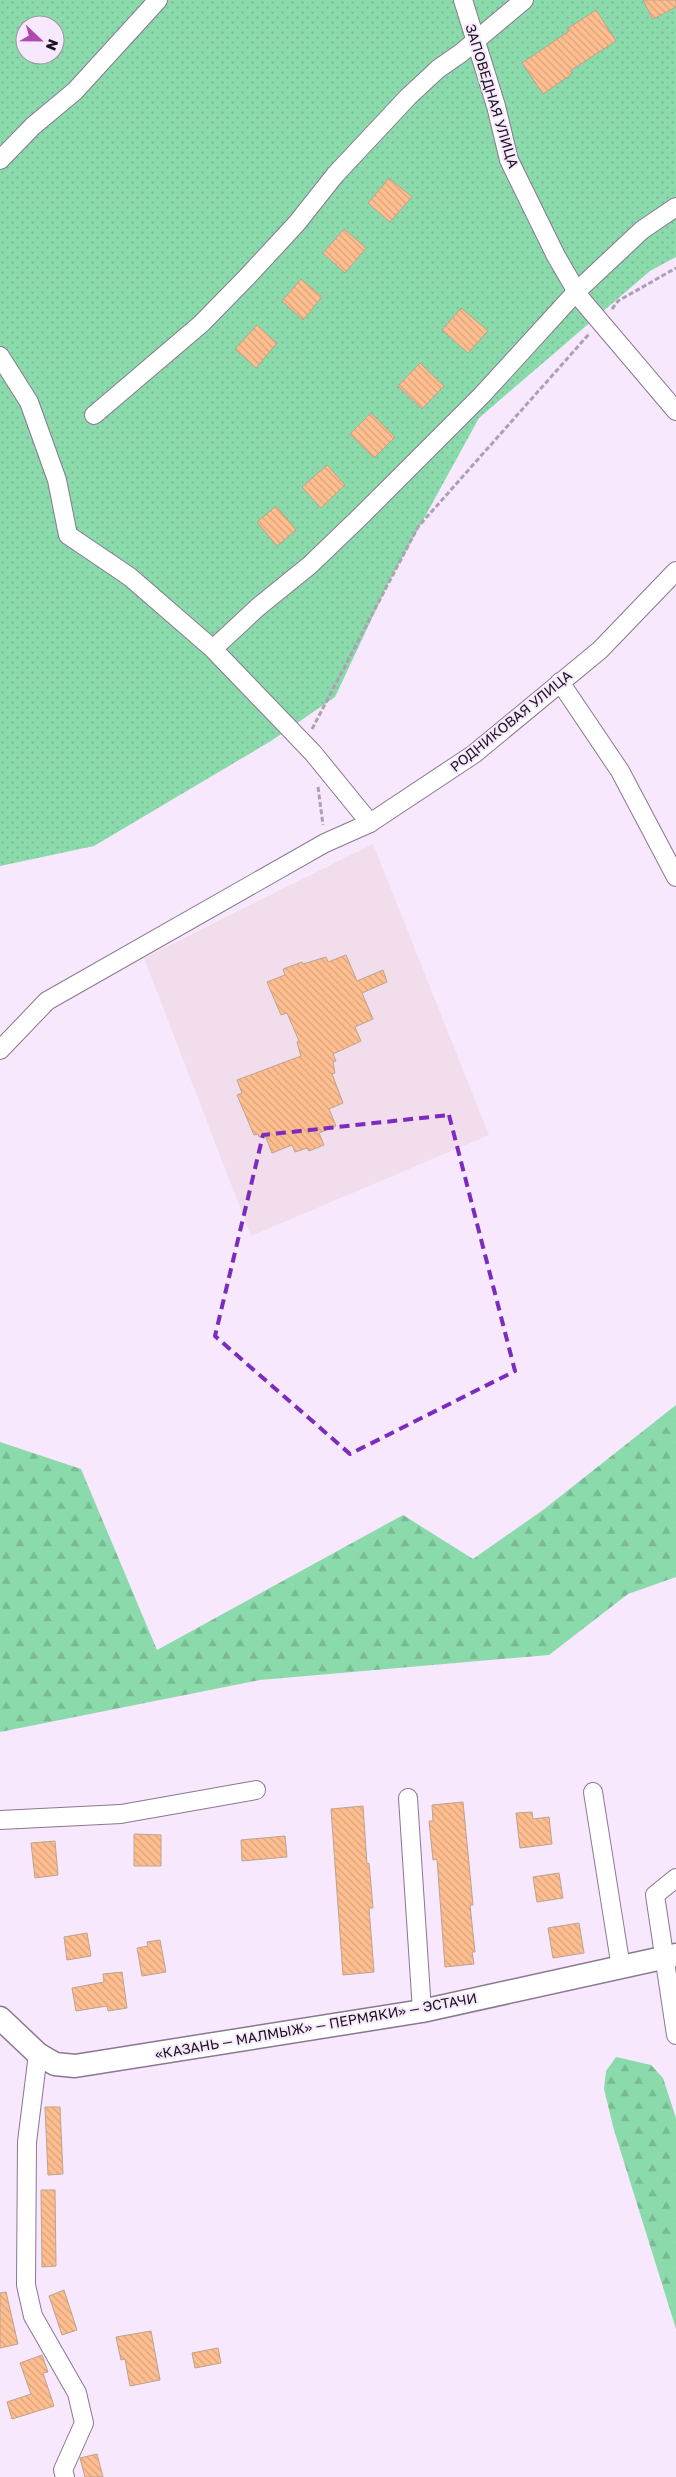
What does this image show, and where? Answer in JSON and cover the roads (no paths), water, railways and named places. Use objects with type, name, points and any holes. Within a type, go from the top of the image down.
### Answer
[{"type":"street","points":[[0,160],[34,126],[75,92],[158,0]]},
{"type":"street","name":"ЗАПОВЕДНАЯ УЛИЦА","points":[[463,0],[496,106],[509,160],[556,256],[577,291],[676,411]]},
{"type":"street","points":[[94,415],[201,324],[297,223],[335,175],[408,97],[438,69],[524,0]]},
{"type":"street","points":[[213,649],[257,608],[310,565],[362,515],[482,395],[577,291],[642,230],[676,207]]},
{"type":"street","points":[[0,356],[28,402],[57,480],[68,535],[130,577],[213,649],[313,753],[370,823]]},
{"type":"street","name":"РОДНИКОВАЯ УЛИЦА","points":[[0,1050],[47,1001],[325,844],[370,823],[474,754],[600,650],[676,571]]},
{"type":"street","points":[[560,682],[620,771],[676,877]]},
{"type":"street","points":[[0,1820],[121,1814],[256,1790]]},
{"type":"street","points":[[593,1792],[621,1968]]},
{"type":"street","points":[[408,1798],[422,2011]]},
{"type":"street","points":[[676,1878],[655,1894],[671,1956],[676,2035]]},
{"type":"street","name":"«КАЗАНЬ — МАЛМЫЖ» — ПЕРМЯКИ» — ЭСТАЧИ","points":[[0,2018],[38,2054],[55,2064],[75,2066],[422,2011],[671,1956]]},
{"type":"street","points":[[38,2054],[27,2142],[26,2285],[33,2316],[77,2393],[84,2423],[63,2470],[65,2477]]}]
